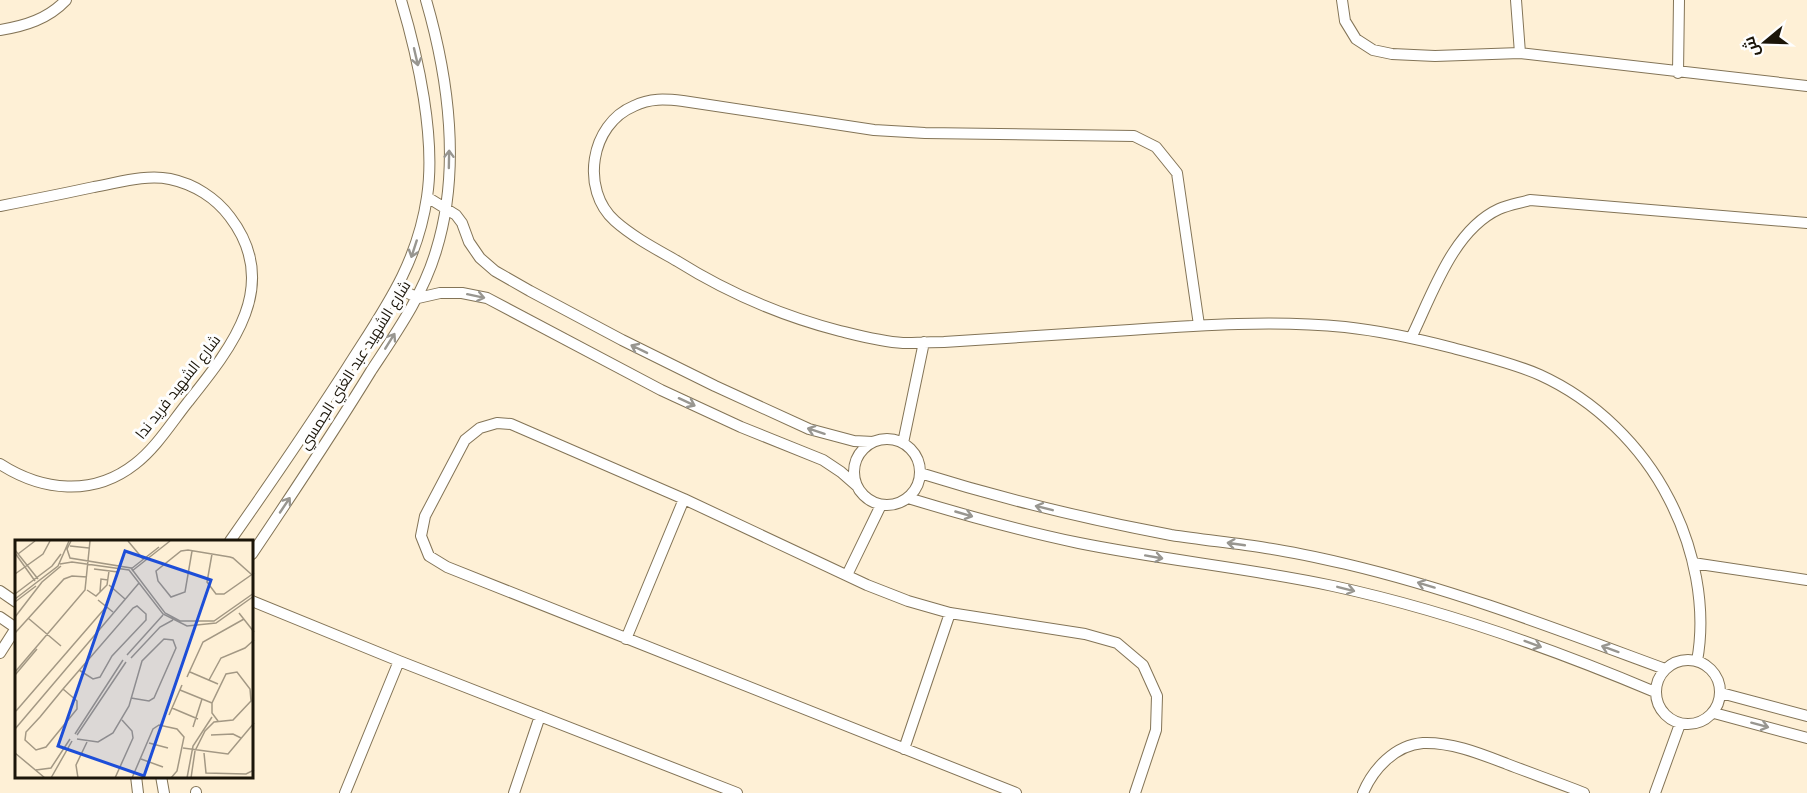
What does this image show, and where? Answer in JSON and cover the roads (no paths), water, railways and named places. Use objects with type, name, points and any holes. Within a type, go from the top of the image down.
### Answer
[{"type":"street","points":[[0,30],[26,26],[56,10],[66,0]]},
{"type":"street","name":"شارع الشهيد عبد الغني الجمسي","points":[[231,540],[309,427],[398,288],[412,256],[428,197],[429,142],[419,70],[401,0]]},
{"type":"street","name":"شارع الشهيد عبد الغني الجمسي","points":[[254,551],[323,448],[418,297],[436,252],[446,208],[449,163],[448,118],[444,73],[435,28],[426,0]]},
{"type":"street","points":[[1342,0],[1345,21],[1356,39],[1373,50],[1392,54],[1416,56],[1520,53],[1678,73],[1807,86]]},
{"type":"street","points":[[1516,0],[1520,53]]},
{"type":"street","points":[[1678,73],[1679,0]]},
{"type":"street","points":[[1199,325],[1177,173],[1156,147],[1134,136],[874,130],[683,101],[655,99],[632,106],[612,121],[599,142],[593,166],[597,191],[608,213],[615,221],[703,277],[757,304],[809,323],[865,337],[902,343],[1199,325],[1284,323],[1347,327],[1411,338],[1491,358],[1540,375],[1585,402],[1625,435],[1657,476],[1679,518],[1693,562],[1700,608],[1700,644],[1697,661]]},
{"type":"street","name":"شارع الشهيد فريد ندا","points":[[0,206],[139,179],[170,179],[198,189],[223,207],[241,230],[251,259],[252,289],[244,319],[225,355],[157,441],[135,464],[108,480],[78,487],[46,485],[18,476],[0,464]]},
{"type":"street","points":[[428,197],[456,214],[469,242],[480,258],[495,271],[530,291],[663,360],[809,429],[854,441],[873,442]]},
{"type":"street","points":[[1411,338],[1451,255],[1471,228],[1498,209],[1530,200],[1563,201],[1807,223]]},
{"type":"street","points":[[398,288],[418,297],[440,293],[462,293],[487,298],[661,390],[741,427],[823,460],[841,472],[871,501],[881,505],[900,503],[914,491],[920,473],[916,456],[903,443],[883,439],[873,442],[864,448],[854,466],[857,486]]},
{"type":"street","points":[[903,443],[924,342]]},
{"type":"street","points":[[1016,793],[447,567],[429,556],[421,537],[425,516],[465,440],[480,428],[497,423],[511,424],[684,499],[908,601],[950,613],[1095,637],[1117,643],[1143,665],[1157,696],[1156,730],[1135,793]]},
{"type":"street","points":[[920,473],[990,495],[1082,518],[1174,535],[1268,548],[1420,583],[1494,606],[1665,669]]},
{"type":"street","points":[[908,498],[992,522],[1077,542],[1163,558],[1250,570],[1334,586],[1416,606],[1527,641],[1656,692]]},
{"type":"street","points":[[626,639],[684,499]]},
{"type":"street","points":[[847,575],[881,505]]},
{"type":"street","points":[[1693,562],[1807,580]]},
{"type":"street","points":[[0,591],[15,601]]},
{"type":"street","points":[[254,602],[399,662],[737,793]]},
{"type":"street","points":[[904,749],[950,613]]},
{"type":"street","points":[[0,617],[15,627]]},
{"type":"street","points":[[0,653],[15,630]]},
{"type":"street","points":[[1680,661],[1697,661],[1712,669],[1717,676],[1721,693],[1719,704],[1708,718],[1694,724],[1680,724],[1662,712],[1656,699],[1660,676],[1665,669],[1680,661]]},
{"type":"street","points":[[345,793],[399,662]]},
{"type":"street","points":[[1721,693],[1807,716]]},
{"type":"street","points":[[1713,713],[1807,738]]},
{"type":"street","points":[[516,792],[540,716]]},
{"type":"street","points":[[1655,793],[1680,724]]},
{"type":"street","points":[[1363,793],[1377,767],[1397,751],[1422,743],[1446,745],[1472,751],[1584,793]]},
{"type":"street","points":[[136,778],[138,793]]},
{"type":"street","points":[[161,778],[164,793]]}]
